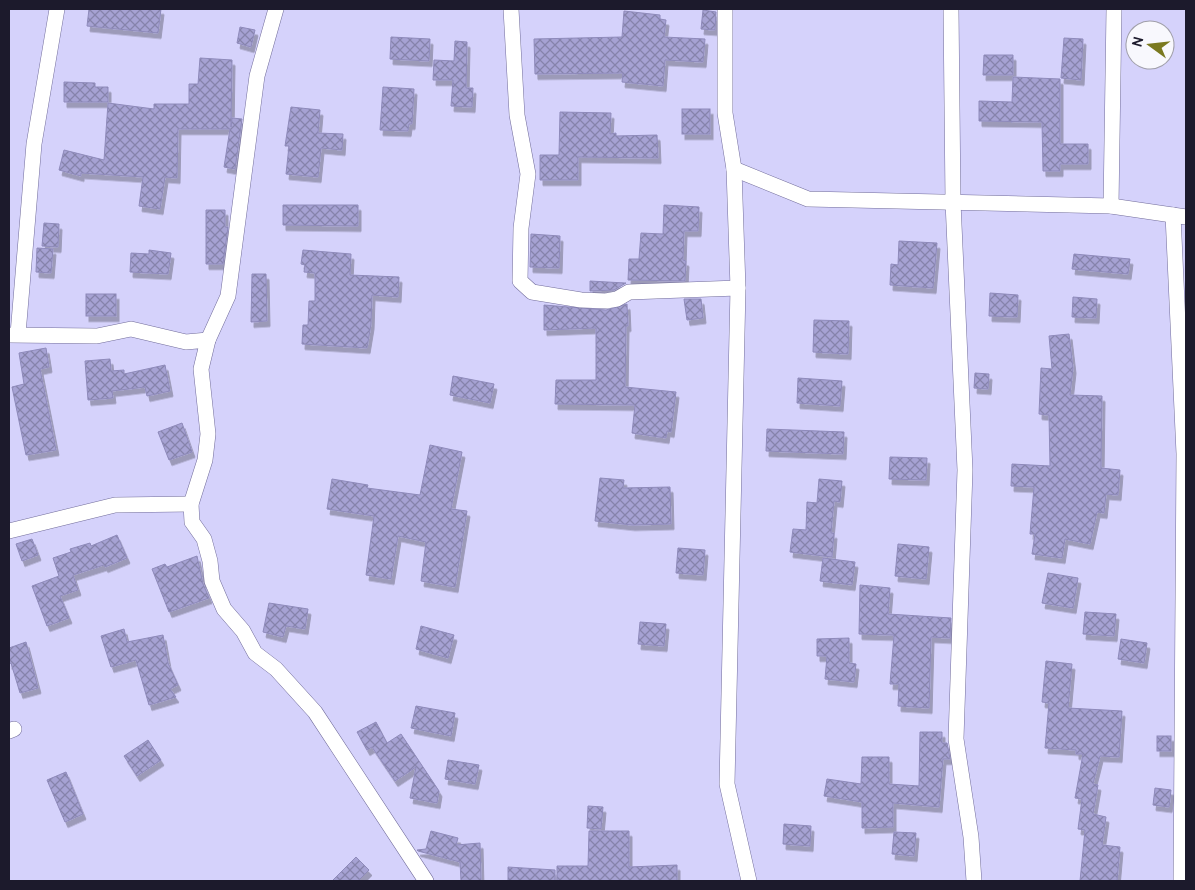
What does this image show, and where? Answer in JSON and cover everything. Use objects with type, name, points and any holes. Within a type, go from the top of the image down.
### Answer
[{"type":"street","points":[[57,9],[34,144],[13,334],[98,336],[131,329],[186,342],[208,340]]},
{"type":"street","points":[[276,9],[257,76],[228,296],[208,340],[201,369],[208,434],[205,460],[191,504],[192,522],[204,539],[210,561],[212,581],[224,609],[243,631],[255,653],[276,669],[315,712],[426,881]]},
{"type":"street","points":[[511,9],[517,114],[528,174],[521,228],[520,282],[532,292],[581,300],[606,301],[617,299],[629,292],[738,288]]},
{"type":"street","points":[[725,9],[725,113],[734,169],[738,288],[727,784],[749,881]]},
{"type":"street","points":[[951,9],[952,202],[965,470],[956,739],[971,837],[974,881]]},
{"type":"street","points":[[1111,206],[1114,9]]},
{"type":"street","points":[[734,169],[808,199],[1111,206],[1180,216],[1184,454],[1184,683],[1181,881]]},
{"type":"street","points":[[9,530],[115,505],[191,504]]},
{"type":"building","points":[[89,9],[161,9],[158,33],[87,26]]},
{"type":"building","points":[[703,10],[716,12],[715,30],[701,29]]},
{"type":"building","points":[[624,11],[660,15],[660,19],[666,20],[664,37],[705,39],[703,62],[665,60],[663,86],[622,82],[623,73],[535,74],[534,39],[622,37]]},
{"type":"building","points":[[240,27],[255,30],[251,47],[237,43]]},
{"type":"building","points":[[391,37],[430,39],[429,61],[390,59]]},
{"type":"building","points":[[1064,38],[1083,39],[1081,80],[1061,78]]},
{"type":"building","points":[[455,41],[467,42],[466,88],[473,88],[472,107],[451,106],[453,80],[433,80],[434,60],[454,61]]},
{"type":"building","points":[[984,55],[1013,55],[1013,75],[983,75]]},
{"type":"building","points":[[200,58],[232,60],[231,127],[232,118],[242,119],[235,169],[224,167],[230,129],[178,129],[177,178],[165,177],[160,209],[139,206],[143,177],[81,173],[81,176],[59,170],[64,150],[104,160],[108,103],[154,109],[154,104],[189,104],[189,84],[198,84]]},
{"type":"building","points":[[1013,77],[1060,79],[1060,144],[1088,144],[1088,164],[1060,164],[1060,171],[1043,171],[1042,122],[979,121],[979,101],[1012,102]]},
{"type":"building","points":[[64,82],[95,83],[95,87],[108,87],[108,102],[64,102]]},
{"type":"building","points":[[383,87],[414,89],[412,124],[409,124],[408,131],[380,130]]},
{"type":"building","points":[[291,107],[320,110],[318,133],[343,134],[342,150],[321,148],[318,177],[286,174],[289,146],[285,146]]},
{"type":"building","points":[[682,109],[710,109],[710,134],[682,134]]},
{"type":"building","points":[[560,112],[611,113],[610,134],[616,133],[616,136],[657,135],[658,158],[578,157],[578,180],[540,180],[540,155],[559,155]]},
{"type":"building","points":[[283,205],[358,205],[358,226],[283,225]]},
{"type":"building","points":[[664,205],[699,207],[698,231],[684,231],[683,260],[686,261],[685,281],[628,280],[629,259],[639,259],[641,233],[663,234]]},
{"type":"building","points":[[206,210],[225,210],[225,227],[228,227],[223,264],[206,264]]},
{"type":"building","points":[[44,223],[59,224],[58,247],[42,246]]},
{"type":"building","points":[[531,234],[560,236],[559,268],[530,267]]},
{"type":"building","points":[[899,241],[937,243],[933,288],[890,285],[891,264],[898,265]]},
{"type":"building","points":[[37,248],[53,249],[51,273],[36,272]]},
{"type":"building","points":[[149,250],[171,253],[168,274],[130,272],[131,253],[149,254]]},
{"type":"building","points":[[303,250],[351,254],[350,275],[399,277],[398,297],[372,295],[371,324],[367,348],[302,344],[303,325],[308,325],[309,301],[315,301],[315,273],[304,272],[305,265],[301,264]]},
{"type":"building","points":[[1074,254],[1130,259],[1128,274],[1072,269]]},
{"type":"building","points":[[252,274],[266,274],[267,321],[251,322]]},
{"type":"building","points":[[590,281],[626,283],[614,290],[590,291]]},
{"type":"building","points":[[990,293],[1018,295],[1017,317],[989,316]]},
{"type":"building","points":[[86,294],[116,294],[116,316],[86,316]]},
{"type":"building","points":[[1073,297],[1097,299],[1096,318],[1072,317]]},
{"type":"building","points":[[684,299],[701,299],[703,318],[687,320]]},
{"type":"building","points":[[627,304],[628,326],[626,326],[625,387],[676,392],[671,432],[667,431],[666,438],[632,433],[635,405],[555,404],[556,380],[596,380],[596,328],[544,330],[544,305],[606,310]]},
{"type":"building","points":[[814,320],[849,321],[848,354],[813,352]]},
{"type":"building","points":[[1069,334],[1073,368],[1070,395],[1102,396],[1101,468],[1120,470],[1118,495],[1106,494],[1104,513],[1097,512],[1090,544],[1065,539],[1062,558],[1032,554],[1035,534],[1030,534],[1034,487],[1011,486],[1012,464],[1050,466],[1049,415],[1039,414],[1041,368],[1052,369],[1049,336]]},
{"type":"building","points":[[46,348],[49,367],[40,369],[56,450],[26,455],[12,387],[24,384],[19,353]]},
{"type":"building","points":[[110,359],[111,371],[124,370],[124,374],[165,365],[170,391],[147,396],[145,387],[112,391],[113,398],[88,400],[85,361]]},
{"type":"building","points":[[975,373],[989,374],[988,389],[974,388]]},
{"type":"building","points":[[453,376],[494,384],[490,403],[450,395]]},
{"type":"building","points":[[798,378],[842,381],[840,406],[797,403]]},
{"type":"building","points":[[182,423],[192,452],[169,460],[158,432]]},
{"type":"building","points":[[767,429],[844,432],[843,454],[766,451]]},
{"type":"building","points":[[430,445],[462,452],[451,509],[467,511],[455,587],[421,581],[426,542],[398,536],[391,579],[366,575],[374,516],[327,509],[332,479],[368,485],[367,488],[420,495]]},
{"type":"building","points":[[890,457],[927,458],[926,480],[889,479]]},
{"type":"building","points":[[600,478],[624,480],[623,488],[670,487],[671,524],[632,525],[595,521]]},
{"type":"building","points":[[819,479],[842,481],[840,502],[834,501],[831,533],[834,533],[832,557],[790,552],[793,529],[806,530],[807,502],[817,503]]},
{"type":"building","points":[[117,535],[127,558],[105,567],[104,565],[73,575],[78,590],[60,596],[69,618],[47,626],[32,586],[59,576],[53,558],[71,552],[70,549],[90,543],[91,546]]},
{"type":"building","points":[[32,539],[38,555],[22,561],[16,544]]},
{"type":"building","points":[[898,544],[929,547],[926,579],[895,576]]},
{"type":"building","points":[[678,548],[705,550],[703,575],[676,573]]},
{"type":"building","points":[[197,556],[203,584],[209,598],[169,612],[152,569],[165,564],[167,567]]},
{"type":"building","points":[[823,558],[855,562],[852,585],[820,581]]},
{"type":"building","points":[[1048,573],[1078,578],[1073,608],[1042,603]]},
{"type":"building","points":[[860,585],[890,588],[888,614],[951,618],[950,638],[931,637],[929,708],[898,706],[899,684],[890,684],[894,635],[859,634]]},
{"type":"building","points":[[269,603],[308,609],[305,629],[286,626],[283,637],[263,632]]},
{"type":"building","points":[[1085,612],[1116,614],[1114,636],[1083,634]]},
{"type":"building","points":[[640,622],[666,624],[664,646],[638,644]]},
{"type":"building","points":[[421,626],[454,635],[448,658],[416,649]]},
{"type":"building","points":[[124,629],[127,642],[163,635],[168,663],[178,685],[170,689],[176,697],[149,705],[136,660],[111,667],[101,636]]},
{"type":"building","points":[[849,638],[849,663],[856,664],[854,682],[825,679],[827,656],[817,656],[817,639]]},
{"type":"building","points":[[1121,639],[1147,643],[1144,663],[1118,659]]},
{"type":"building","points":[[26,642],[38,688],[20,693],[11,663],[9,664],[9,648]]},
{"type":"building","points":[[1046,661],[1072,664],[1068,708],[1122,711],[1119,757],[1100,756],[1093,784],[1098,785],[1093,814],[1106,817],[1102,845],[1120,847],[1117,881],[1080,881],[1085,830],[1078,829],[1082,799],[1075,798],[1083,754],[1076,754],[1076,750],[1045,748],[1049,703],[1042,702]]},
{"type":"building","points":[[416,706],[455,713],[451,736],[411,728]]},
{"type":"building","points":[[376,722],[387,743],[401,734],[439,791],[437,803],[410,798],[416,767],[395,781],[372,747],[367,750],[357,732]]},
{"type":"building","points":[[920,732],[942,732],[942,743],[947,743],[950,759],[943,759],[939,807],[893,803],[893,827],[862,828],[862,802],[824,796],[827,779],[861,784],[862,757],[889,757],[889,784],[919,786]]},
{"type":"building","points":[[1157,736],[1171,736],[1171,751],[1157,751]]},
{"type":"building","points":[[148,740],[161,760],[137,776],[124,756]]},
{"type":"building","points":[[448,760],[479,765],[475,784],[445,779]]},
{"type":"building","points":[[66,772],[83,814],[65,822],[47,780]]},
{"type":"building","points":[[1155,788],[1171,790],[1169,807],[1153,805]]},
{"type":"building","points":[[588,806],[603,807],[601,829],[587,828]]},
{"type":"building","points":[[784,824],[811,826],[810,846],[783,844]]},
{"type":"building","points":[[431,831],[458,838],[456,845],[480,843],[481,881],[461,881],[460,862],[417,850],[426,849]]},
{"type":"building","points":[[589,831],[629,831],[629,867],[677,865],[677,881],[557,881],[557,866],[588,866]]},
{"type":"building","points":[[894,832],[916,833],[914,856],[892,854]]},
{"type":"building","points":[[356,857],[369,870],[358,881],[332,881]]},
{"type":"building","points":[[508,867],[555,870],[555,881],[508,881]]}]
